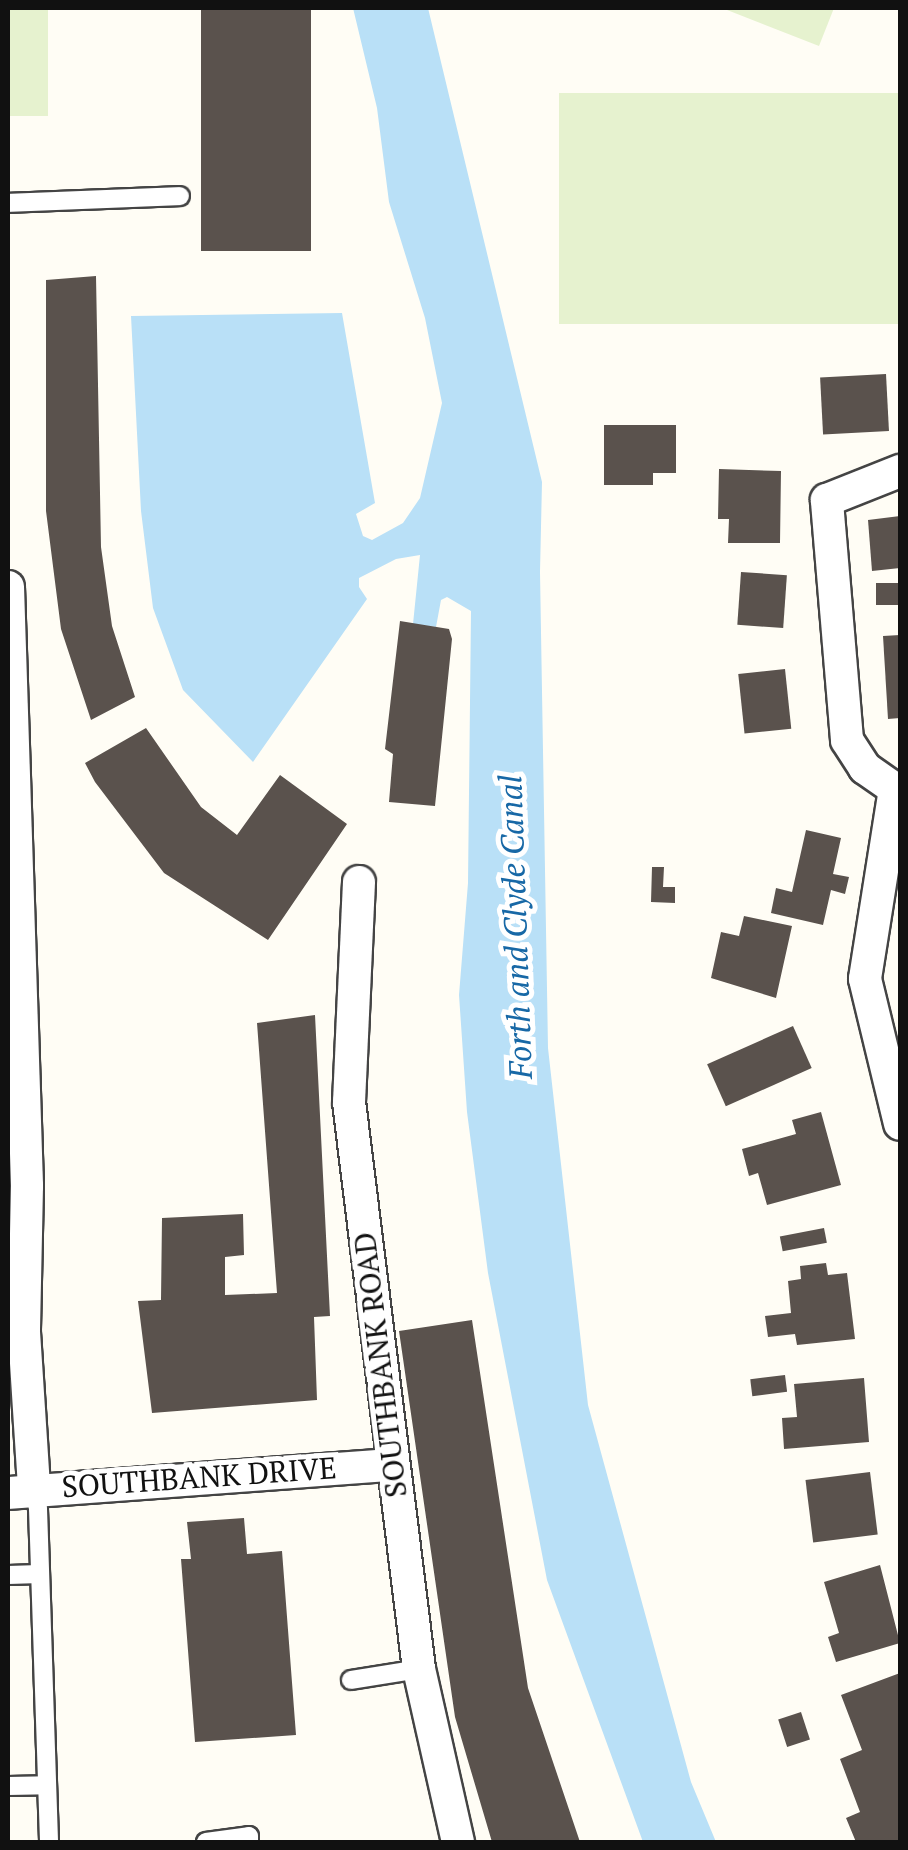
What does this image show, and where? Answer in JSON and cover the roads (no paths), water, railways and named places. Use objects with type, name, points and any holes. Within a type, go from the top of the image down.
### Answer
[{"type":"street","points":[[900,470],[827,500],[848,740],[864,768],[898,789],[865,978],[900,1124]]},
{"type":"street","points":[[8,588],[20,984],[17,1187],[24,1332],[21,1490]]},
{"type":"street","name":"SOUTHBANK ROAD","points":[[359,882],[349,1102],[420,1668],[446,1802],[458,1842]]},
{"type":"street","name":"SOUTHBANK DRIVE","points":[[21,1490],[392,1465]]},
{"type":"lane","points":[[8,203],[180,196]]},
{"type":"lane","points":[[21,1490],[40,1574],[52,1841]]},
{"type":"lane","points":[[8,1575],[40,1574]]},
{"type":"lane","points":[[351,1680],[420,1668]]},
{"type":"lane","points":[[8,1786],[47,1784]]},
{"type":"lane","points":[[441,1842],[446,1802]]},
{"type":"lane","points":[[206,1842],[249,1836],[249,1842]]},
{"type":"water","name":"Forth and Clyde Canal","points":[[353,8],[428,8],[542,482],[548,1048],[588,1405],[691,1782],[716,1842],[643,1842],[547,1580],[488,1273],[467,1112],[459,995],[468,883],[471,611],[447,597],[441,600],[436,627],[413,624],[420,555],[396,559],[359,578],[359,587],[367,599],[253,762],[183,690],[153,608],[141,511],[131,316],[342,313],[375,503],[356,514],[363,536],[372,540],[403,523],[420,498],[442,403],[425,318],[389,202],[377,108]]}]
